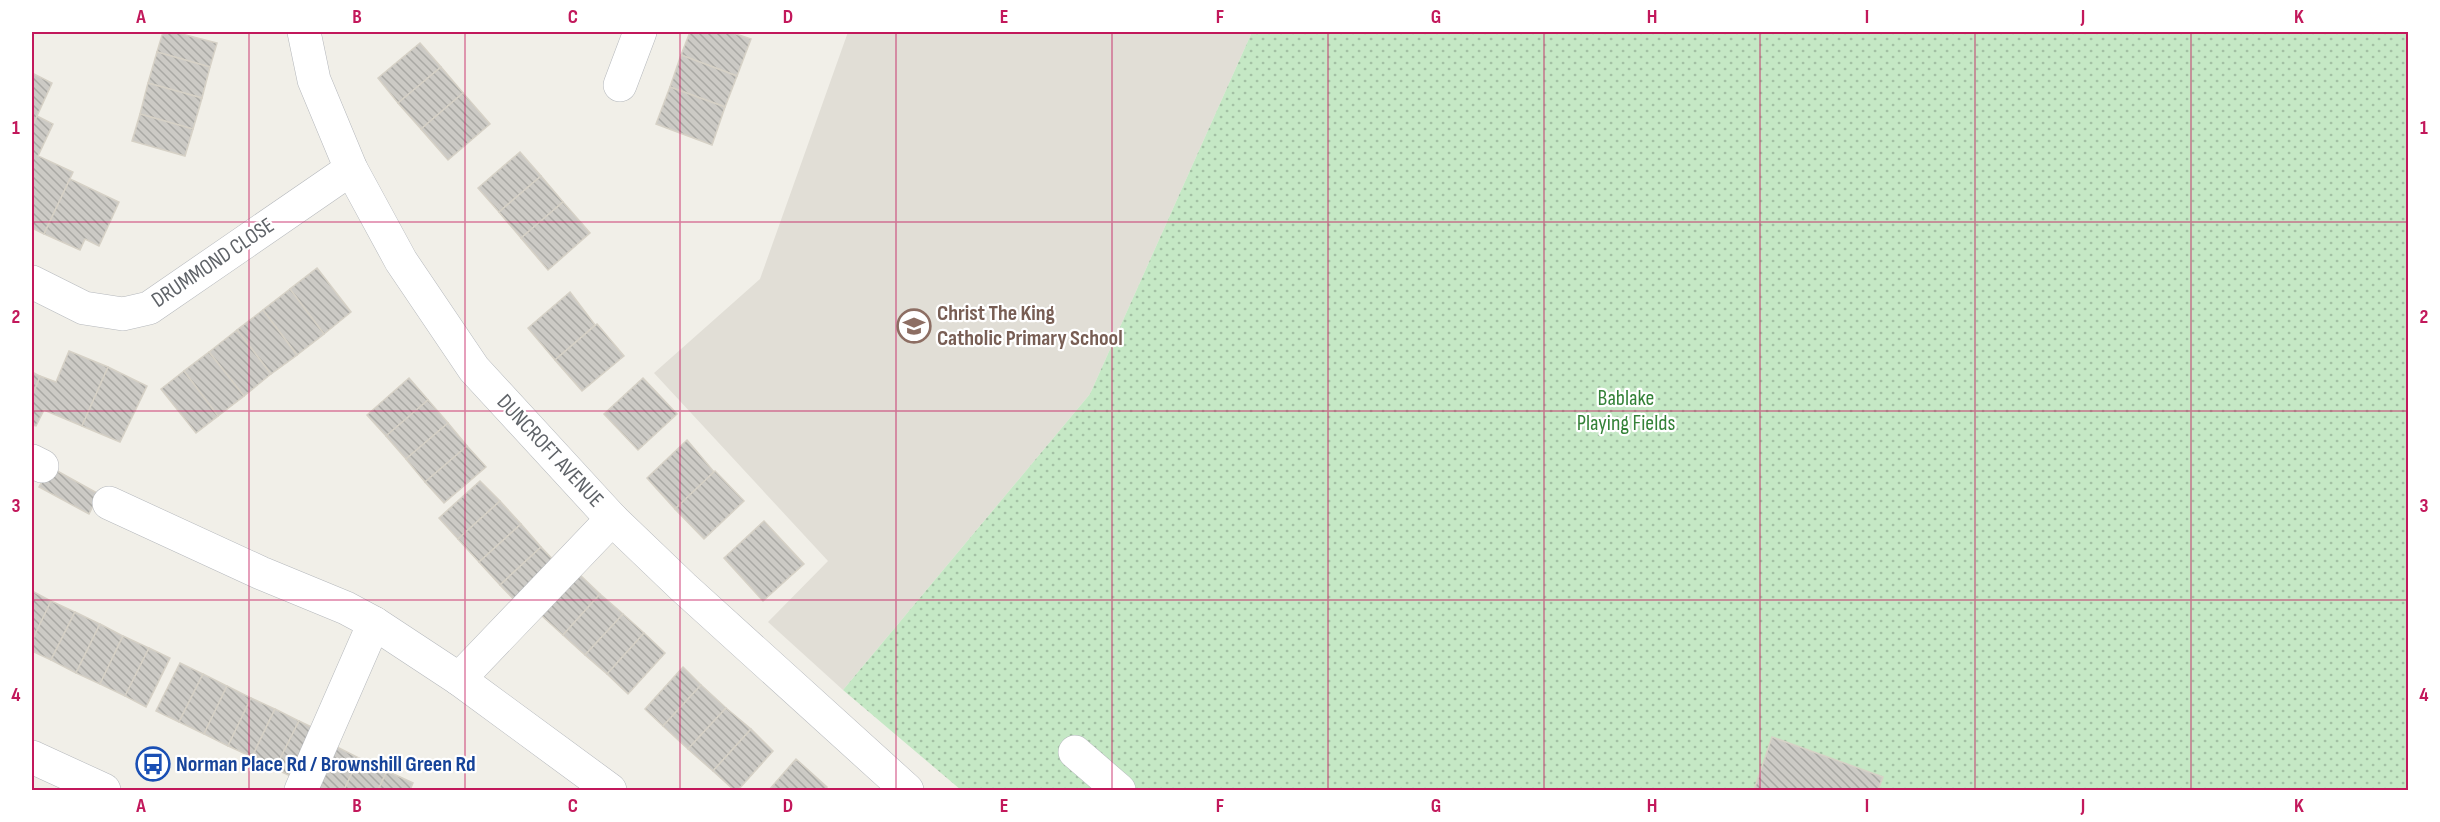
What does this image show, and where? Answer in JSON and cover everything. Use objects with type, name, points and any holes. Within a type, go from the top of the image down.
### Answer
[{"type":"street","name":"DUNCROFT AVENUE","points":[[304,32],[314,80],[351,169],[401,261],[474,369],[612,519],[683,587],[907,790]]},
{"type":"street","points":[[620,85],[640,32]]},
{"type":"street","name":"DRUMMOND CLOSE","points":[[32,282],[84,308],[123,314],[149,308],[351,169]]},
{"type":"street","points":[[110,503],[374,622],[459,679],[609,790]]},
{"type":"street","points":[[459,679],[612,519]]},
{"type":"street","points":[[301,790],[374,622]]},
{"type":"street","points":[[1075,752],[1119,790]]},
{"type":"street","points":[[32,757],[104,790]]},
{"type":"shaded area","name":"Christ The King Catholic Primary School","points":[[848,32],[1252,32],[1090,394],[843,690],[768,622],[828,561],[654,373],[760,279]]},
{"type":"green space","name":"Bablake Playing Fields","points":[[1252,32],[2408,32],[2408,790],[961,790],[843,690],[1090,394]]},
{"type":"building","points":[[163,32],[174,32],[217,43],[210,67],[157,52]]},
{"type":"building","points":[[690,32],[730,32],[751,39],[737,76],[681,55]]},
{"type":"building","points":[[420,43],[441,67],[398,103],[378,78]]},
{"type":"building","points":[[157,52],[210,67],[202,98],[148,83]]},
{"type":"building","points":[[681,55],[737,76],[725,107],[670,87]]},
{"type":"building","points":[[441,67],[463,93],[421,129],[398,103]]},
{"type":"building","points":[[32,73],[52,83],[32,127]]},
{"type":"building","points":[[148,83],[202,98],[193,129],[140,114]]},
{"type":"building","points":[[670,87],[725,107],[712,145],[656,124]]},
{"type":"building","points":[[463,93],[490,124],[448,160],[421,129]]},
{"type":"building","points":[[140,114],[193,129],[185,156],[132,141]]},
{"type":"building","points":[[37,116],[53,124],[38,156],[73,172],[44,234],[32,228],[32,127]]},
{"type":"building","points":[[520,152],[541,176],[499,212],[478,188]]},
{"type":"building","points":[[541,176],[563,202],[521,238],[499,212]]},
{"type":"building","points":[[70,179],[119,202],[99,246],[85,239],[80,250],[44,234]]},
{"type":"building","points":[[563,202],[590,233],[548,270],[521,238]]},
{"type":"building","points":[[317,268],[351,312],[324,334],[290,289]]},
{"type":"building","points":[[290,289],[324,334],[297,355],[263,310]]},
{"type":"building","points":[[570,292],[595,325],[555,360],[528,328]]},
{"type":"building","points":[[263,310],[297,355],[271,374],[237,330]]},
{"type":"building","points":[[597,324],[624,356],[582,391],[555,360]]},
{"type":"building","points":[[237,330],[271,374],[244,396],[209,352]]},
{"type":"building","points":[[69,351],[108,367],[82,426],[44,410],[36,426],[32,425],[32,396],[40,376],[56,382]]},
{"type":"building","points":[[209,352],[244,396],[218,416],[184,371]]},
{"type":"building","points":[[108,367],[147,386],[120,442],[82,426]]},
{"type":"building","points":[[184,371],[218,416],[196,433],[161,389]]},
{"type":"building","points":[[32,372],[40,376],[32,396]]},
{"type":"building","points":[[409,378],[428,400],[386,436],[367,415]]},
{"type":"building","points":[[643,378],[677,414],[638,450],[604,414]]},
{"type":"building","points":[[428,400],[448,423],[406,459],[386,436]]},
{"type":"building","points":[[448,423],[467,446],[425,482],[406,459]]},
{"type":"building","points":[[687,440],[714,472],[675,509],[647,478]]},
{"type":"building","points":[[467,446],[486,467],[444,503],[425,482]]},
{"type":"building","points":[[50,467],[99,494],[89,514],[39,487]]},
{"type":"building","points":[[715,471],[744,501],[704,539],[675,509]]},
{"type":"building","points":[[480,481],[500,501],[458,539],[439,518]]},
{"type":"building","points":[[500,501],[521,524],[479,562],[458,539]]},
{"type":"building","points":[[764,521],[804,564],[763,601],[724,558]]},
{"type":"building","points":[[521,524],[541,547],[500,585],[479,562]]},
{"type":"building","points":[[541,547],[560,567],[519,605],[500,585]]},
{"type":"building","points":[[579,574],[600,594],[563,635],[541,615]]},
{"type":"building","points":[[32,591],[51,601],[32,641]]},
{"type":"building","points":[[600,594],[623,614],[585,655],[563,635]]},
{"type":"building","points":[[51,601],[75,612],[51,660],[32,651],[32,641]]},
{"type":"building","points":[[75,612],[100,624],[76,673],[51,660]]},
{"type":"building","points":[[623,614],[644,633],[607,674],[585,655]]},
{"type":"building","points":[[100,624],[123,636],[100,684],[76,673]]},
{"type":"building","points":[[644,633],[665,653],[628,694],[607,674]]},
{"type":"building","points":[[123,636],[149,648],[125,696],[100,684]]},
{"type":"building","points":[[149,648],[170,658],[146,707],[125,696]]},
{"type":"building","points":[[180,663],[203,674],[179,722],[156,711]]},
{"type":"building","points":[[683,667],[701,685],[663,726],[645,709]]},
{"type":"building","points":[[203,674],[227,686],[204,734],[179,722]]},
{"type":"building","points":[[701,685],[726,708],[688,749],[663,726]]},
{"type":"building","points":[[227,686],[251,698],[228,746],[204,734]]},
{"type":"building","points":[[251,698],[275,709],[252,757],[228,746]]},
{"type":"building","points":[[726,708],[751,729],[713,771],[688,749]]},
{"type":"building","points":[[275,709],[299,721],[275,769],[252,757]]},
{"type":"building","points":[[299,721],[320,731],[297,779],[275,769]]},
{"type":"building","points":[[751,729],[773,751],[738,790],[734,790],[713,771]]},
{"type":"building","points":[[1772,737],[1883,777],[1878,790],[1754,790]]},
{"type":"building","points":[[333,745],[359,758],[344,790],[312,790]]},
{"type":"building","points":[[359,758],[387,771],[378,790],[344,790]]},
{"type":"building","points":[[796,759],[827,787],[824,790],[769,790]]},
{"type":"building","points":[[387,771],[413,783],[410,790],[378,790]]},
{"type":"place","name":"Christ The King Catholic Primary School","points":[[914,326]]},
{"type":"place","name":"Norman Place Rd / Brownshill Green Rd","points":[[153,764]]}]
